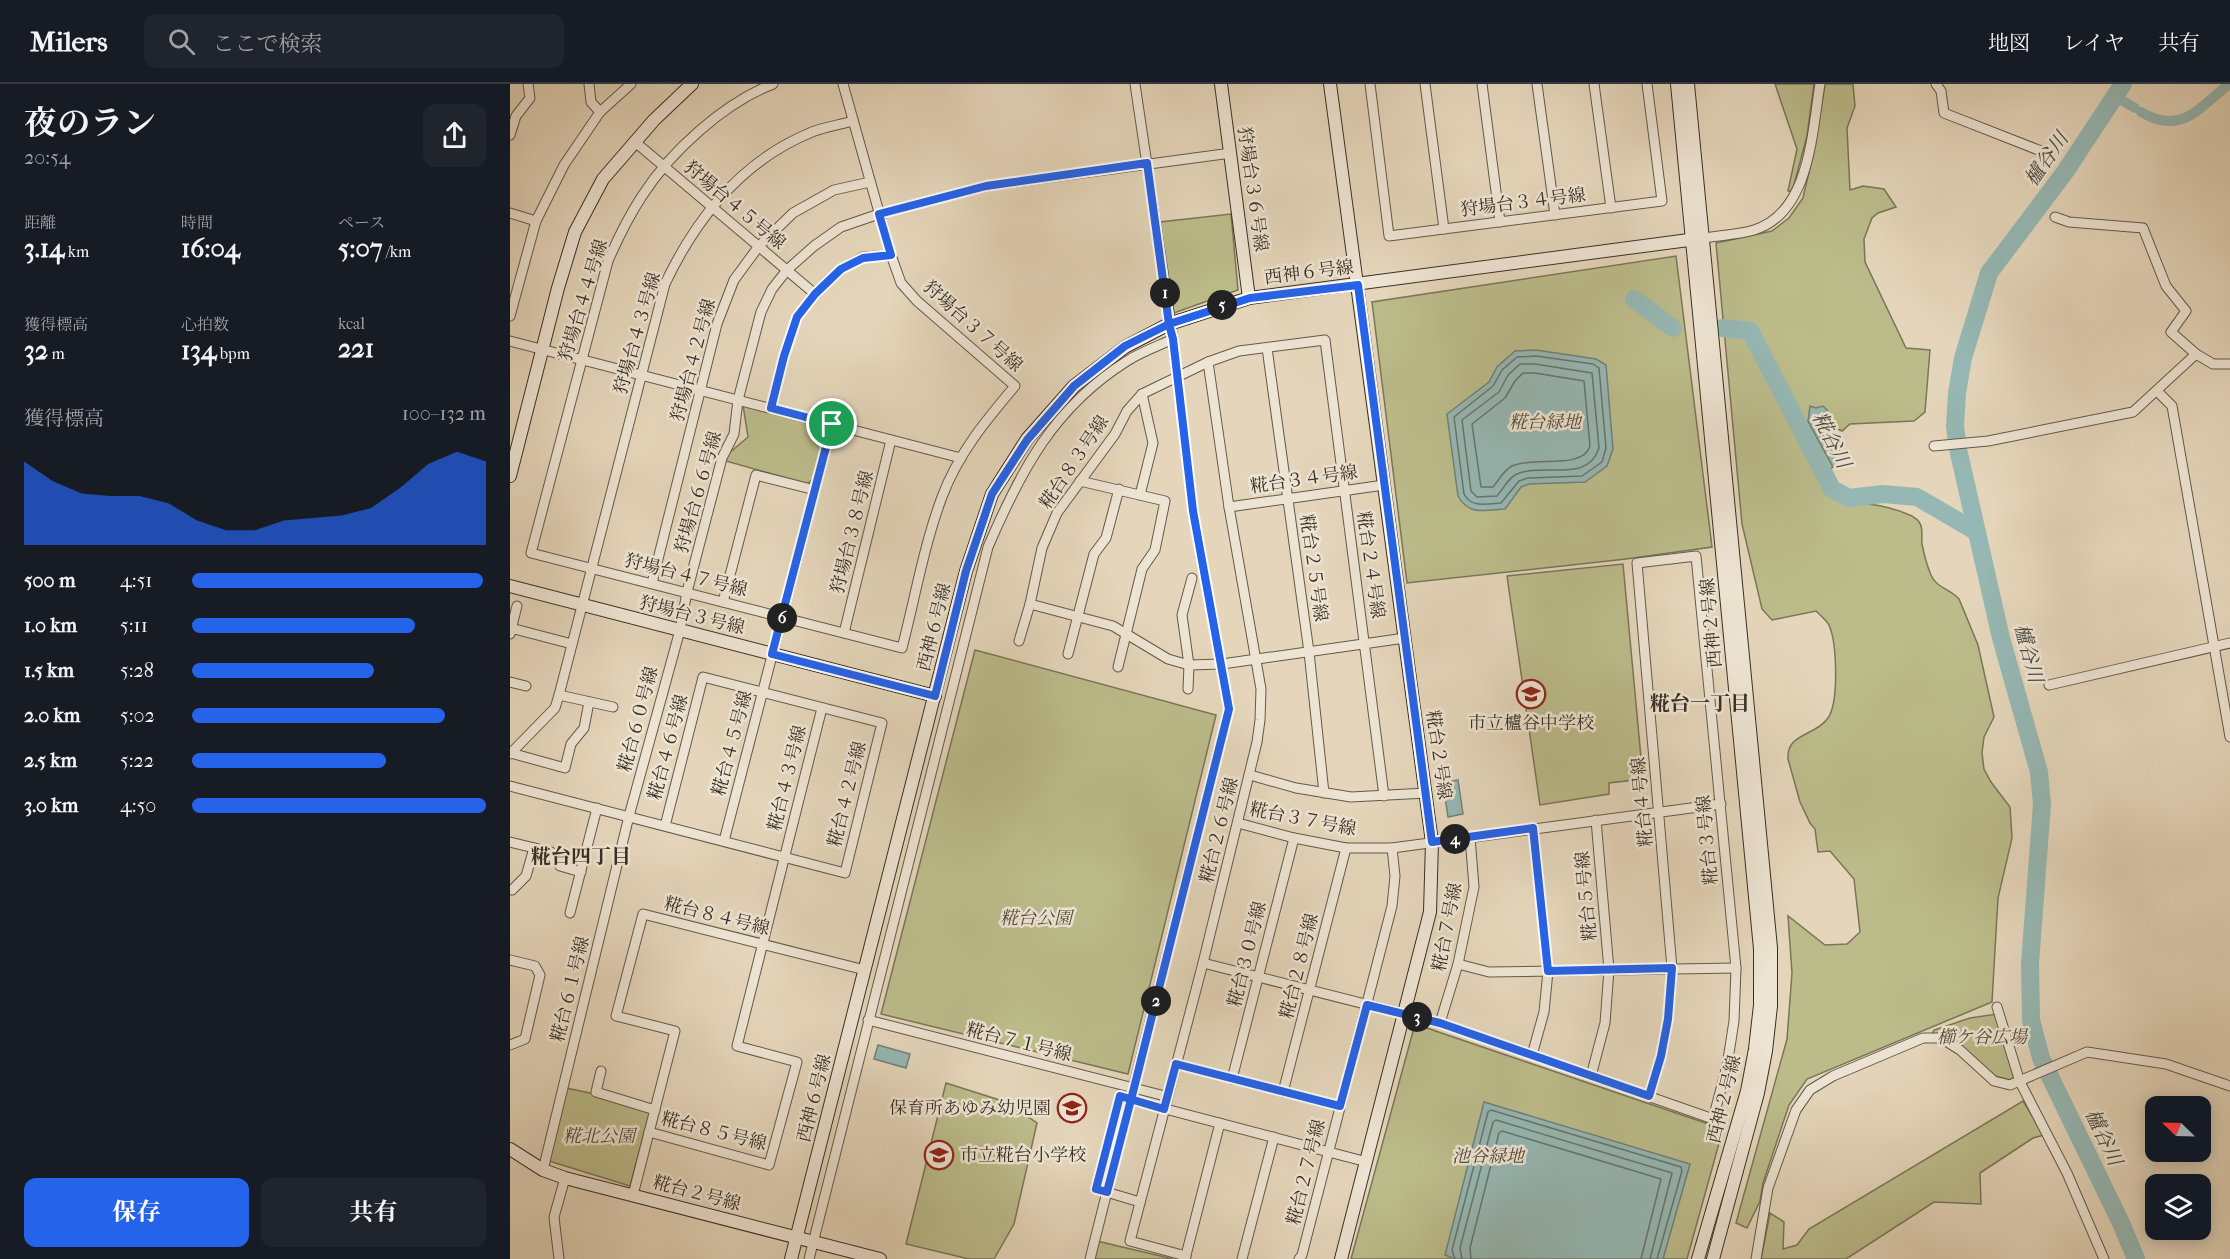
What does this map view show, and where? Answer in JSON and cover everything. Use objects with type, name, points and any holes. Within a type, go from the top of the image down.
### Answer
[{"type":"street","points":[[510,135],[516,116],[530,98],[528,84]]},
{"type":"street","points":[[589,84],[591,102],[600,112]]},
{"type":"street","points":[[510,316],[536,221],[564,165],[600,112],[631,84]]},
{"type":"street","name":"狩場台４４号線","points":[[531,553],[608,261],[623,228],[643,194],[695,134],[732,107],[773,84]]},
{"type":"street","name":"狩場台３７号線","points":[[843,84],[879,214],[901,283],[917,302],[1015,386],[980,428],[961,458],[942,496],[902,648]]},
{"type":"street","points":[[1131,1100],[1229,709],[1193,511],[1173,339],[1135,84]]},
{"type":"street","name":"狩場台３６号線","points":[[1221,84],[1250,298]]},
{"type":"street","name":"糀台２号線","points":[[1330,84],[1432,842],[1430,912],[1341,1259]]},
{"type":"street","name":"狩場台３４号線","points":[[1370,84],[1389,236],[1662,201],[1647,84]]},
{"type":"street","points":[[1425,84],[1444,229]]},
{"type":"street","points":[[1482,84],[1500,222]]},
{"type":"street","points":[[1537,84],[1555,215]]},
{"type":"street","points":[[1594,84],[1611,208]]},
{"type":"street","name":"西神２号線","points":[[1677,84],[1698,238],[1771,948],[1771,1006],[1758,1094],[1713,1259]]},
{"type":"street","name":"西神２号線","points":[[1688,84],[1698,238],[1760,960],[1760,1005],[1747,1091],[1698,1259]]},
{"type":"street","points":[[1698,238],[1754,230],[1777,219],[1794,199],[1807,163],[1820,84]]},
{"type":"street","points":[[1936,84],[1941,91],[1944,113],[2041,151]]},
{"type":"street","points":[[510,476],[575,232],[603,179],[634,141],[687,85]]},
{"type":"street","name":"狩場台４３号線","points":[[511,754],[555,708],[665,284],[680,253],[712,206],[747,171],[786,144],[815,131],[853,121]]},
{"type":"street","name":"狩場台４５号線","points":[[634,141],[815,294]]},
{"type":"street","name":"狩場台６６号線","points":[[680,630],[687,592],[722,458],[734,434],[738,400],[761,312],[772,289],[787,270],[814,246],[841,227],[879,214],[986,186],[1230,153]]},
{"type":"street","name":"狩場台４２号線","points":[[651,583],[717,324],[734,280],[759,246],[794,213],[834,190],[870,182]]},
{"type":"street","points":[[510,213],[536,221]]},
{"type":"street","points":[[2055,217],[2069,222],[2143,228],[2166,286],[2186,310],[2171,332],[2196,354],[2213,364],[2230,364]]},
{"type":"street","name":"西神６号線","points":[[791,1259],[966,571],[992,494],[1027,440],[1074,386],[1125,346],[1169,324],[1250,298],[1698,238]]},
{"type":"street","points":[[771,408],[797,317],[815,294],[841,269],[863,258],[891,255]]},
{"type":"street","points":[[809,1259],[988,547],[1030,460],[1060,417],[1084,394],[1127,360],[1173,339]]},
{"type":"street","name":"糀台８３号線","points":[[1019,641],[1042,548],[1057,513],[1115,434],[1126,411],[1142,394],[1208,362],[1239,351],[1325,340]]},
{"type":"street","name":"糀台２４号線","points":[[1325,340],[1384,796]]},
{"type":"street","points":[[510,341],[961,458]]},
{"type":"street","name":"糀台２５号線","points":[[1267,348],[1309,652],[1324,793]]},
{"type":"street","points":[[1934,446],[1988,441],[2133,412],[2196,354]]},
{"type":"street","name":"糀台２６号線","points":[[1186,1258],[1130,1241],[1250,775],[1260,720],[1261,689],[1229,507],[1208,362]]},
{"type":"street","points":[[2157,391],[2172,406],[2230,737]]},
{"type":"street","points":[[1140,495],[1153,443],[1142,394]]},
{"type":"street","name":"糀台４５号線","points":[[724,841],[832,424]]},
{"type":"street","name":"狩場台３８号線","points":[[844,633],[891,440]]},
{"type":"street","points":[[723,602],[756,475],[815,490]]},
{"type":"street","points":[[1080,481],[1165,501],[1155,550],[1142,569],[1118,667]]},
{"type":"street","name":"糀台３４号線","points":[[1229,507],[1384,485]]},
{"type":"street","points":[[1068,654],[1094,554],[1106,538],[1119,489]]},
{"type":"street","name":"狩場台４７号線","points":[[531,553],[902,648]]},
{"type":"street","name":"糀台３号線","points":[[1649,1096],[1713,1119],[1727,1066],[1734,1022],[1736,968],[1696,556]]},
{"type":"street","name":"糀台４号線","points":[[1649,1096],[1661,1056],[1668,1019],[1672,968],[1637,563],[1696,556]]},
{"type":"street","points":[[1188,689],[1189,665],[1182,615],[1192,578]]},
{"type":"street","name":"狩場台３号線","points":[[510,586],[935,696]]},
{"type":"street","points":[[1030,604],[1113,626],[1168,659],[1189,665],[1221,664],[1405,638]]},
{"type":"street","points":[[517,606],[511,631],[572,644]]},
{"type":"street","name":"糀台６０号線","points":[[629,816],[680,630]]},
{"type":"street","points":[[2049,685],[2230,643]]},
{"type":"street","name":"糀台４６号線","points":[[664,825],[703,677],[762,693]]},
{"type":"street","points":[[510,682],[526,686]]},
{"type":"street","points":[[762,693],[822,708]]},
{"type":"street","points":[[559,695],[613,708]]},
{"type":"street","points":[[511,754],[565,768],[571,744],[584,728],[589,702]]},
{"type":"street","name":"糀台４２号線","points":[[785,857],[845,873],[882,723],[822,708]]},
{"type":"street","name":"糀台４３号線","points":[[785,857],[822,708]]},
{"type":"street","points":[[1250,775],[1296,788],[1351,796],[1426,792]]},
{"type":"street","points":[[510,786],[785,857]]},
{"type":"street","name":"糀台３７号線","points":[[1238,823],[1294,838],[1346,848],[1392,848],[1721,804]]},
{"type":"street","points":[[570,914],[597,808]]},
{"type":"street","name":"糀台６１号線","points":[[543,1170],[629,816]]},
{"type":"street","name":"糀台５号線","points":[[1591,1076],[1605,1023],[1609,970],[1596,820]]},
{"type":"street","points":[[1532,1055],[1544,1012],[1548,971],[1533,828]]},
{"type":"street","name":"糀台７号線","points":[[1440,1023],[1458,964],[1474,887],[1470,837]]},
{"type":"street","name":"糀台３０号線","points":[[1232,1079],[1294,838]]},
{"type":"street","points":[[510,842],[551,852],[560,866],[581,872]]},
{"type":"street","points":[[512,890],[526,876],[534,848]]},
{"type":"street","name":"糀台２８号線","points":[[1283,1092],[1346,848]]},
{"type":"street","name":"糀台２７号線","points":[[1299,1259],[1392,906],[1395,876],[1392,848]]},
{"type":"street","name":"糀台８５号線","points":[[649,1132],[769,1165],[797,1062],[737,1046],[785,857]]},
{"type":"street","name":"糀台８４号線","points":[[633,1195],[675,1031],[615,1016],[643,914],[865,970]]},
{"type":"street","points":[[510,960],[535,966],[540,975],[525,1039],[510,1045]]},
{"type":"street","points":[[1203,963],[1440,1023],[1649,1096]]},
{"type":"street","points":[[1458,964],[1489,972],[1736,968]]},
{"type":"street","points":[[1997,1007],[2020,1082],[2067,1173],[2104,1259]]},
{"type":"street","name":"糀台７１号線","points":[[868,1020],[1161,1095]]},
{"type":"street","points":[[1756,1259],[1768,1188],[1796,1110],[1810,1090],[1833,1076],[1923,1038],[1941,1038],[1960,1050],[1994,1080],[2010,1085],[2087,1052],[2166,1064],[2230,1086]]},
{"type":"street","points":[[1176,1064],[1340,1106]]},
{"type":"street","points":[[600,1071],[596,1092],[654,1110]]},
{"type":"street","points":[[1140,1202],[1096,1189],[1120,1096],[1367,1162]]},
{"type":"street","points":[[1186,1258],[1220,1123]]},
{"type":"street","points":[[1242,1259],[1274,1137]]},
{"type":"street","name":"糀台２号線","points":[[510,1149],[543,1170],[565,1178],[880,1259]]},
{"type":"street","points":[[559,1259],[554,1217],[565,1178]]},
{"type":"street","points":[[1090,1259],[1107,1192]]},
{"type":"green space","points":[[1775,84],[1814,84],[1807,136],[1792,192],[1788,191],[1797,149]]},
{"type":"green space","points":[[1825,84],[1853,84],[1855,106],[1847,128],[1850,190],[1863,186],[1884,189],[1896,207],[1878,213],[1872,218],[1864,239],[1865,262],[1906,348],[1930,350],[1925,412],[1914,421],[1850,424],[1842,431],[1821,421],[1828,411],[1808,421],[1833,467],[1822,476],[1832,496],[1845,503],[1889,508],[1917,519],[1921,527],[1922,544],[1928,568],[1933,579],[1959,599],[1978,645],[1994,717],[1984,737],[1982,753],[1984,769],[2010,807],[2012,838],[1998,898],[1992,1002],[1807,1079],[1789,1105],[1763,1183],[1760,1201],[1747,1228],[1736,1223],[1787,1039],[1792,973],[1788,916],[1825,945],[1847,944],[1860,932],[1854,879],[1830,851],[1818,852],[1815,829],[1800,802],[1788,759],[1792,744],[1823,724],[1832,710],[1836,672],[1834,645],[1829,625],[1816,611],[1772,620],[1762,609],[1742,524],[1716,243],[1772,231],[1789,218],[1803,198]]},
{"type":"green space","points":[[1231,214],[1238,290],[1174,313],[1160,222]]},
{"type":"green space","name":"糀台緑地","points":[[1676,256],[1712,547],[1626,559],[1407,583],[1372,302]]},
{"type":"green space","points":[[743,405],[819,425],[824,434],[813,479],[807,484],[726,461],[728,454],[748,437]]},
{"type":"green space","points":[[1623,564],[1643,779],[1609,783],[1609,794],[1540,805],[1507,576]]},
{"type":"green space","name":"糀台公園","points":[[975,650],[1216,715],[1128,1074],[881,1014]]},
{"type":"green space","name":"櫛ケ谷広場","points":[[1997,1014],[2015,1076],[2010,1080],[1995,1076],[1945,1036],[1932,1034],[1934,1030],[1970,1018]]},
{"type":"green space","name":"池谷緑地","points":[[1415,1024],[1723,1129],[1687,1259],[1351,1259]]},
{"type":"green space","points":[[946,1083],[1009,1103],[1037,1123],[1014,1224],[994,1259],[969,1259],[906,1244]]},
{"type":"green space","name":"糀北公園","points":[[566,1088],[595,1094],[650,1111],[630,1186],[549,1161]]},
{"type":"green space","points":[[2023,1101],[2044,1135],[2033,1138],[1980,1173],[1981,1204],[1934,1202],[1846,1259],[1761,1259],[1770,1213],[1784,1222],[1783,1249],[1797,1245],[1809,1229]]},
{"type":"green space","points":[[1097,1241],[1173,1259],[1093,1259]]},
{"type":"water","points":[[1536,350],[1596,359],[1606,365],[1613,449],[1607,466],[1585,482],[1529,484],[1521,487],[1505,509],[1484,511],[1467,507],[1458,496],[1447,414],[1489,382],[1497,367],[1515,351]]},
{"type":"water","points":[[1810,406],[1816,408],[1823,406],[1828,411],[1817,427],[1820,434],[1837,443],[1841,458],[1840,463],[1833,467],[1808,421]]},
{"type":"water","points":[[1458,780],[1463,814],[1448,817],[1443,783]]},
{"type":"water","points":[[878,1045],[910,1054],[906,1068],[874,1059]]},
{"type":"water","points":[[1484,1102],[1690,1164],[1663,1259],[1455,1259],[1445,1255]]},
{"type":"waterway","name":"櫨谷川","points":[[2123,84],[2065,172],[1989,273],[1963,358],[1957,393],[1955,426],[1958,449],[2001,638],[2039,772],[2042,804],[2030,963],[2031,1020],[2041,1058],[2121,1223],[2136,1259]]},
{"type":"waterway","points":[[2141,112],[2155,119],[2179,120],[2199,110],[2229,84]]},
{"type":"waterway","points":[[2116,97],[2135,108]]},
{"type":"waterway","name":"糀谷川","points":[[1634,299],[1673,328]]},
{"type":"waterway","name":"糀谷川","points":[[1722,328],[1750,331],[1832,489],[1849,498],[1883,494],[1917,497],[1977,532]]},
{"type":"place","name":"市立櫨谷中学校","points":[[1531,694]]},
{"type":"place","name":"保育所あゆみ幼児園","points":[[1072,1108]]},
{"type":"place","name":"市立糀台小学校","points":[[939,1155]]},
{"type":"district","name":"糀台一丁目","points":[[1700,703]]},
{"type":"district","name":"糀台四丁目","points":[[581,856]]},
{"type":"route","points":[[832,424],[771,408],[797,317],[815,294],[841,269],[863,258],[891,255],[879,214],[986,186],[1147,163],[1169,324],[1173,339],[1193,511],[1229,709],[1131,1100],[1107,1192],[1096,1189],[1120,1096],[1131,1100],[1164,1109],[1176,1064],[1340,1106],[1367,1005],[1440,1023],[1649,1096],[1661,1056],[1668,1019],[1672,968],[1548,971],[1533,828],[1432,842],[1358,285],[1250,298],[1216,307],[1169,324],[1125,346],[1074,386],[1027,440],[992,494],[966,571],[935,696],[772,654],[832,424]]}]
